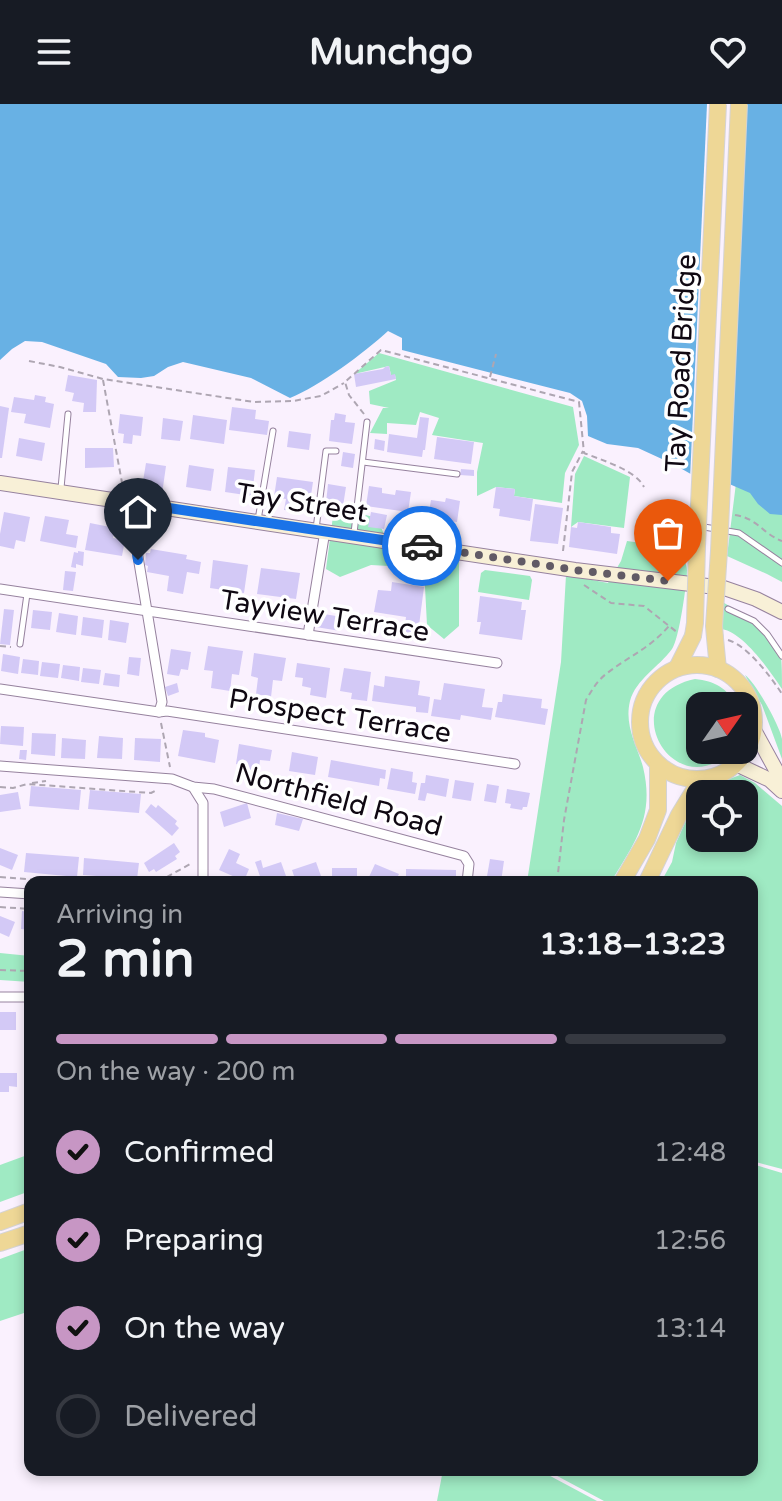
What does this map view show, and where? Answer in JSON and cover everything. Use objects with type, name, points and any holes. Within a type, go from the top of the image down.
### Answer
[{"type":"highway","name":"Tay Road Bridge","points":[[677,668],[688,636],[718,104]]},
{"type":"highway","name":"Tay Road Bridge","points":[[718,669],[719,639],[714,626],[739,104]]},
{"type":"highway","points":[[736,764],[713,777],[701,779],[671,772],[658,764],[646,746],[640,727],[642,709],[650,689],[661,677],[677,668],[691,665],[718,669],[731,676],[745,692]]},
{"type":"highway","points":[[625,876],[647,839],[658,810],[658,764]]},
{"type":"highway","points":[[650,876],[679,815],[701,779]]},
{"type":"highway","points":[[0,1222],[24,1213]]},
{"type":"highway","points":[[0,1243],[24,1235]]},
{"type":"main road","name":"Tay Street","points":[[0,483],[575,570],[724,588],[782,612]]},
{"type":"main road","points":[[758,737],[782,781]]},
{"type":"main road","points":[[736,764],[770,780],[782,791]]},
{"type":"street","points":[[127,502],[162,702],[160,716]]},
{"type":"street","points":[[308,635],[320,531]]},
{"type":"street","name":"Tayview Terrace","points":[[0,589],[497,663]]},
{"type":"street","name":"Prospect Terrace","points":[[0,689],[160,716],[167,711],[515,764]]},
{"type":"street","name":"Northfield Road","points":[[0,766],[172,779],[464,856],[469,864],[468,876]]},
{"type":"street","points":[[193,787],[203,803],[203,876]]},
{"type":"street","points":[[0,892],[24,894]]},
{"type":"street","points":[[0,997],[24,997]]},
{"type":"lane","points":[[61,493],[68,414]]},
{"type":"lane","points":[[354,536],[367,422]]},
{"type":"lane","points":[[258,521],[273,431]]},
{"type":"lane","points":[[320,531],[326,451],[336,451]]},
{"type":"lane","points":[[362,462],[457,474]]},
{"type":"lane","points":[[681,523],[739,533],[782,563]]},
{"type":"lane","points":[[20,646],[27,593]]},
{"type":"lane","points":[[728,609],[754,621],[782,656]]},
{"type":"path","points":[[29,361],[103,379],[254,402],[293,401],[321,396],[345,382],[381,350],[579,402],[583,450],[572,472],[563,551]]},
{"type":"path","points":[[490,378],[496,354]]},
{"type":"path","points":[[103,379],[127,502]]},
{"type":"path","points":[[345,382],[349,395],[365,414],[367,422]]},
{"type":"path","points":[[583,450],[640,479],[644,487]]},
{"type":"path","points":[[734,515],[747,516],[782,541]]},
{"type":"path","points":[[588,588],[611,603],[644,606],[669,626],[688,636]]},
{"type":"path","points":[[558,876],[564,820],[586,700],[605,675],[650,646],[669,626]]},
{"type":"path","points":[[719,639],[735,642],[771,677],[782,694]]},
{"type":"path","points":[[0,646],[20,646]]},
{"type":"path","points":[[0,787],[13,788],[27,784],[151,793],[166,786],[172,779],[160,716]]},
{"type":"path","points":[[170,876],[203,855]]},
{"type":"path","points":[[0,877],[24,879]]},
{"type":"path","points":[[0,907],[24,909]]},
{"type":"path","points":[[0,970],[24,971]]},
{"type":"green space","points":[[379,353],[573,407],[579,445],[565,473],[562,503],[514,496],[515,489],[496,487],[477,496],[477,472],[483,443],[432,435],[439,418],[420,412],[416,425],[387,423],[387,434],[370,433],[383,408],[389,408],[370,404],[369,391],[396,380],[395,375],[391,375],[389,366],[354,374]]},
{"type":"green space","points":[[584,456],[630,477],[624,528],[578,522],[571,527],[575,474]]},
{"type":"green space","points":[[738,467],[782,505],[782,582],[727,556]]},
{"type":"green space","points":[[347,510],[377,518],[389,546],[459,560],[459,626],[444,639],[427,625],[424,568],[371,565],[340,577],[326,569],[333,516]]},
{"type":"green space","points":[[627,541],[678,548],[687,570],[675,644],[637,686],[630,701],[630,727],[646,785],[644,815],[635,841],[615,876],[528,876],[561,662],[566,575],[608,583],[621,561]]},
{"type":"green space","points":[[485,570],[530,576],[529,600],[478,592],[481,573]]},
{"type":"green space","points":[[721,601],[756,624],[776,647],[781,657],[782,689],[739,637],[722,629]]},
{"type":"green space","points":[[745,675],[761,695],[777,725],[782,739],[782,759],[758,692],[755,692]]},
{"type":"green space","points":[[695,679],[720,686],[727,692],[686,692],[686,764],[710,765],[690,766],[672,758],[660,743],[654,725],[657,706],[670,690]]},
{"type":"green space","points":[[740,775],[749,780],[726,780]]},
{"type":"green space","points":[[758,786],[782,806],[782,1169],[758,1163],[758,876],[664,876],[672,862],[686,821],[686,852],[758,852]]},
{"type":"green space","points":[[0,953],[24,955],[24,982],[0,980]]},
{"type":"green space","points":[[24,1156],[24,1193],[0,1202],[0,1165]]},
{"type":"green space","points":[[758,1166],[782,1173],[782,1501],[604,1501],[557,1476],[758,1476]]},
{"type":"green space","points":[[24,1250],[24,1313],[0,1321],[0,1259]]},
{"type":"green space","points":[[442,1476],[550,1476],[597,1501],[437,1501]]},
{"type":"water","points":[[0,104],[782,104],[782,515],[770,514],[750,493],[727,483],[696,477],[638,448],[607,444],[588,436],[582,401],[570,393],[402,350],[402,338],[388,331],[315,386],[290,398],[251,378],[183,362],[154,376],[118,377],[106,364],[42,342],[25,341],[0,360]]},
{"type":"pier","points":[[707,104],[743,104],[726,487],[690,479]]},
{"type":"building","points":[[389,366],[391,375],[395,374],[396,379],[356,387],[354,374]]},
{"type":"building","points":[[68,375],[97,380],[96,412],[83,412],[84,403],[72,401],[74,393],[65,391]]},
{"type":"building","points":[[35,395],[46,397],[45,402],[54,404],[50,428],[24,423],[26,414],[11,412],[14,397],[34,400]]},
{"type":"building","points":[[0,406],[9,408],[2,458],[0,458]]},
{"type":"building","points":[[232,407],[256,410],[255,419],[269,421],[267,435],[229,430]]},
{"type":"building","points":[[335,413],[346,415],[345,422],[355,423],[352,444],[329,441],[331,420],[334,420]]},
{"type":"building","points":[[120,414],[143,417],[141,436],[133,435],[132,444],[123,443],[124,434],[118,433]]},
{"type":"building","points":[[193,415],[227,420],[224,444],[190,439]]},
{"type":"building","points":[[420,417],[429,418],[422,457],[387,452],[389,434],[417,438]]},
{"type":"building","points":[[163,418],[183,421],[180,441],[161,439]]},
{"type":"building","points":[[289,431],[311,434],[309,450],[287,447]]},
{"type":"building","points":[[437,437],[474,442],[471,464],[434,459]]},
{"type":"building","points":[[19,438],[45,443],[42,461],[16,456]]},
{"type":"building","points":[[375,439],[385,441],[384,451],[374,449]]},
{"type":"building","points":[[85,448],[113,448],[114,467],[85,468]]},
{"type":"building","points":[[343,452],[355,454],[353,468],[341,466]]},
{"type":"building","points":[[146,463],[166,466],[162,494],[150,492],[151,482],[143,481]]},
{"type":"building","points":[[189,465],[214,469],[211,491],[186,487]]},
{"type":"building","points":[[228,467],[255,470],[252,496],[225,492]]},
{"type":"building","points":[[461,469],[474,470],[474,476],[460,475]]},
{"type":"building","points":[[277,477],[313,482],[310,502],[297,500],[296,511],[284,510],[286,499],[274,497]]},
{"type":"building","points":[[328,484],[346,487],[343,506],[326,503]]},
{"type":"building","points":[[369,486],[395,495],[396,490],[411,492],[408,512],[366,506]]},
{"type":"building","points":[[496,487],[515,489],[514,496],[533,499],[530,521],[499,516],[500,509],[493,508]]},
{"type":"building","points":[[446,498],[460,501],[457,522],[428,518],[431,500],[445,502]]},
{"type":"building","points":[[535,504],[563,508],[558,544],[530,541]]},
{"type":"building","points":[[4,512],[30,517],[25,542],[16,540],[14,549],[0,546]]},
{"type":"building","points":[[371,512],[387,515],[384,529],[368,527]]},
{"type":"building","points":[[45,516],[69,520],[66,534],[78,536],[76,548],[40,541]]},
{"type":"building","points":[[578,522],[611,527],[611,533],[620,534],[617,554],[569,547],[571,527],[577,528]]},
{"type":"building","points":[[90,523],[115,528],[113,538],[125,540],[122,556],[85,550]]},
{"type":"building","points":[[151,549],[187,555],[186,559],[201,562],[199,574],[187,572],[183,594],[167,591],[169,576],[147,572],[146,553],[150,553]]},
{"type":"building","points":[[74,552],[84,552],[83,566],[76,564],[76,568],[71,567]]},
{"type":"building","points":[[213,560],[248,565],[244,593],[210,588]]},
{"type":"building","points":[[261,568],[300,573],[296,599],[257,594]]},
{"type":"building","points":[[65,571],[76,572],[73,591],[63,590]]},
{"type":"building","points":[[392,582],[424,587],[417,641],[403,639],[406,617],[374,612],[378,590],[391,591]]},
{"type":"building","points":[[480,596],[522,602],[521,610],[526,610],[522,640],[479,634]]},
{"type":"building","points":[[4,609],[14,610],[10,645],[0,644]]},
{"type":"building","points":[[33,610],[52,612],[50,630],[31,628]]},
{"type":"building","points":[[59,613],[78,616],[76,635],[56,632]]},
{"type":"building","points":[[318,613],[342,617],[340,631],[316,627]]},
{"type":"building","points":[[83,617],[104,620],[102,638],[81,635]]},
{"type":"building","points":[[110,620],[129,623],[126,643],[108,640]]},
{"type":"building","points":[[208,646],[243,651],[239,675],[232,674],[230,691],[211,688],[213,671],[204,670]]},
{"type":"building","points":[[171,649],[191,652],[188,670],[181,669],[179,676],[167,674]]},
{"type":"building","points":[[254,653],[286,658],[282,681],[273,680],[271,697],[256,694],[258,678],[251,676]]},
{"type":"building","points":[[3,654],[20,657],[18,674],[1,671]]},
{"type":"building","points":[[129,657],[141,658],[139,676],[127,674]]},
{"type":"building","points":[[23,659],[39,661],[38,675],[21,673]]},
{"type":"building","points":[[42,662],[60,664],[58,678],[40,676]]},
{"type":"building","points":[[297,663],[330,668],[326,698],[310,695],[311,688],[302,686],[303,678],[295,677]]},
{"type":"building","points":[[63,665],[80,667],[79,681],[61,678]]},
{"type":"building","points":[[83,668],[101,670],[99,684],[81,682]]},
{"type":"building","points":[[344,668],[371,672],[367,701],[351,699],[352,693],[340,691]]},
{"type":"building","points":[[105,673],[120,675],[119,687],[103,685]]},
{"type":"building","points":[[385,676],[420,681],[418,695],[430,697],[428,713],[416,712],[416,707],[372,701],[374,685],[384,687]]},
{"type":"building","points":[[177,683],[179,692],[168,696],[165,687]]},
{"type":"building","points":[[444,683],[485,689],[482,707],[493,708],[491,720],[461,715],[460,720],[431,716],[434,699],[441,700]]},
{"type":"building","points":[[503,694],[542,699],[541,708],[548,709],[545,725],[495,717]]},
{"type":"building","points":[[1,726],[24,727],[23,746],[0,744]]},
{"type":"building","points":[[183,730],[205,733],[205,737],[219,740],[215,763],[178,756]]},
{"type":"building","points":[[32,733],[56,734],[55,756],[31,754]]},
{"type":"building","points":[[99,736],[123,738],[122,759],[97,758]]},
{"type":"building","points":[[62,738],[86,740],[85,759],[61,758]]},
{"type":"building","points":[[135,738],[161,739],[160,762],[134,760]]},
{"type":"building","points":[[239,744],[272,750],[270,761],[260,760],[254,780],[240,777],[242,766],[236,764]]},
{"type":"building","points":[[20,750],[27,750],[26,760],[19,759]]},
{"type":"building","points":[[292,752],[318,757],[315,775],[289,771]]},
{"type":"building","points":[[331,760],[386,770],[385,779],[380,778],[379,786],[328,777]]},
{"type":"building","points":[[391,768],[413,772],[412,782],[417,783],[415,794],[387,789]]},
{"type":"building","points":[[426,775],[449,779],[446,797],[427,793],[425,801],[418,800]]},
{"type":"building","points":[[455,780],[474,783],[471,801],[452,798]]},
{"type":"building","points":[[487,784],[499,786],[496,803],[484,801]]},
{"type":"building","points":[[31,786],[81,790],[79,810],[29,806]]},
{"type":"building","points":[[507,789],[530,793],[527,807],[522,810],[510,808],[511,804],[505,803]]},
{"type":"building","points":[[90,790],[141,794],[139,813],[88,809]]},
{"type":"building","points":[[18,792],[21,809],[0,812],[0,795]]},
{"type":"building","points":[[247,803],[251,818],[224,827],[220,812]]},
{"type":"building","points":[[151,804],[156,808],[158,805],[177,821],[175,824],[179,828],[172,836],[145,812]]},
{"type":"building","points":[[277,813],[303,819],[299,831],[275,825]]},
{"type":"building","points":[[174,843],[180,852],[175,856],[177,859],[156,872],[154,869],[149,872],[144,863]]},
{"type":"building","points":[[0,848],[18,855],[12,870],[0,865]]},
{"type":"building","points":[[229,849],[240,854],[236,863],[249,869],[246,876],[233,876],[219,870]]},
{"type":"building","points":[[26,853],[79,857],[77,876],[24,872]]},
{"type":"building","points":[[84,858],[139,863],[137,876],[83,875]]},
{"type":"building","points":[[490,859],[504,861],[502,876],[487,876]]},
{"type":"building","points":[[261,860],[263,868],[281,862],[286,876],[260,876],[255,862]]},
{"type":"building","points":[[316,862],[321,876],[294,876],[292,870]]},
{"type":"building","points":[[375,864],[399,874],[398,876],[369,876]]},
{"type":"building","points":[[332,868],[357,868],[357,876],[332,876]]},
{"type":"building","points":[[406,869],[456,870],[456,876],[406,876]]},
{"type":"building","points":[[22,911],[24,929],[21,929]]},
{"type":"building","points":[[0,916],[15,922],[9,937],[0,933]]},
{"type":"building","points":[[0,1012],[16,1012],[16,1030],[0,1030]]},
{"type":"building","points":[[0,1073],[17,1073],[17,1087],[9,1086],[9,1092],[0,1092]]},
{"type":"way so far","points":[[422,546],[668,581]]},
{"type":"route","points":[[138,560],[129,502],[422,546]]}]
